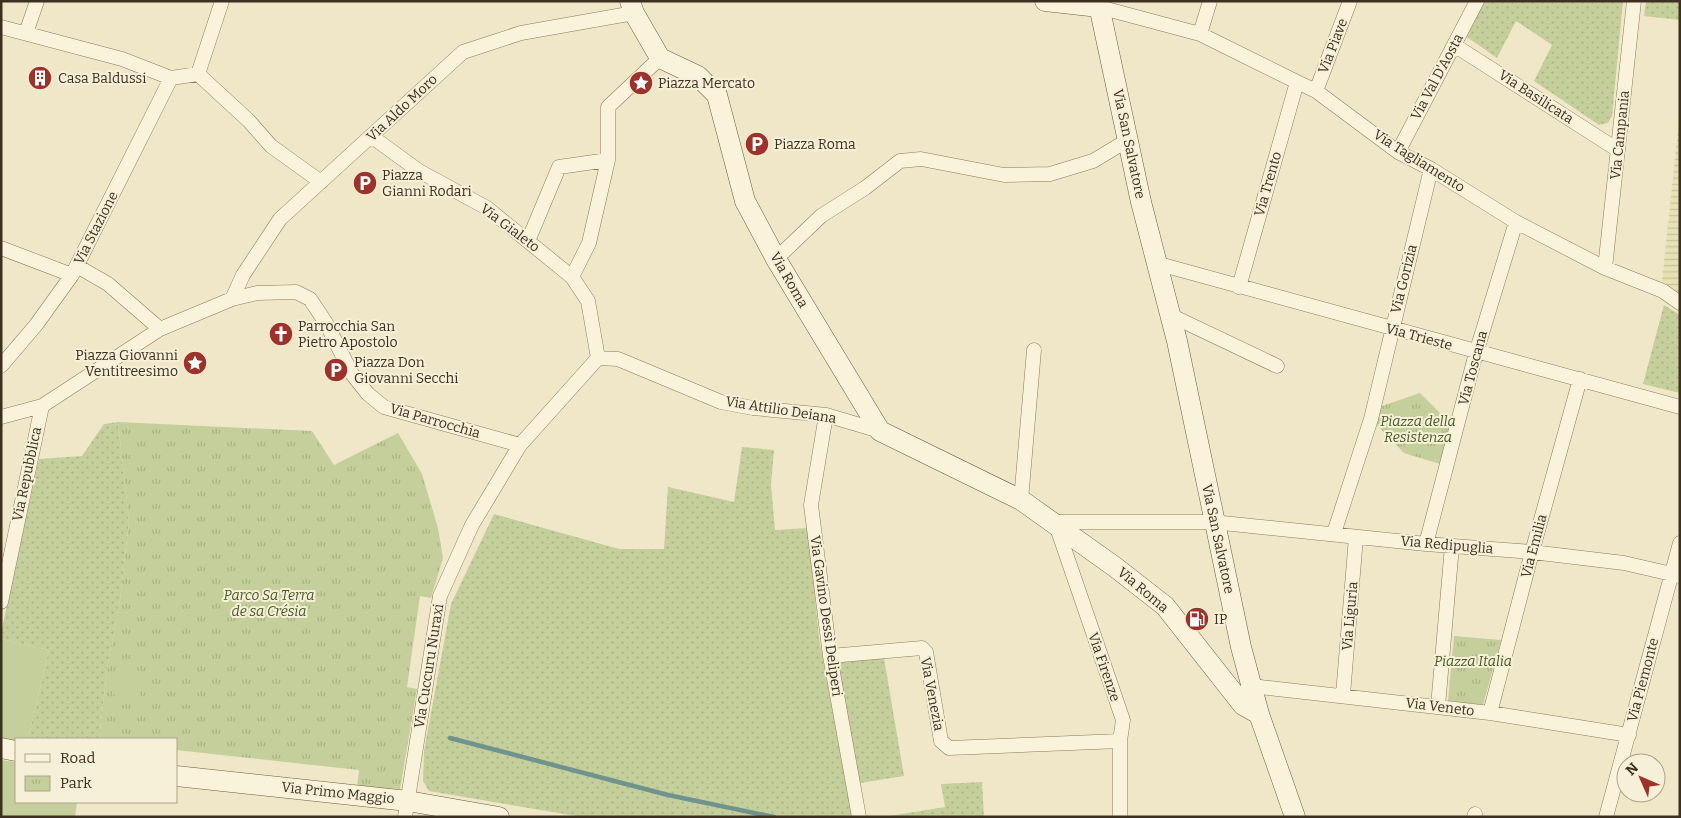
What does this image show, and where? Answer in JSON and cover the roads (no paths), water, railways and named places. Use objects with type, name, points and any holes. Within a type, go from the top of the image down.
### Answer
[{"type":"street","points":[[26,33],[37,1]]},
{"type":"street","points":[[198,74],[222,1]]},
{"type":"street","points":[[1045,1],[1099,4]]},
{"type":"street","points":[[1200,34],[1210,1]]},
{"type":"street","name":"Via Piave","points":[[1316,92],[1350,1]]},
{"type":"street","name":"Via Val D'Aosta","points":[[1398,152],[1477,1]]},
{"type":"street","name":"Via Campania","points":[[1605,268],[1634,1]]},
{"type":"street","name":"Via Tagliamento","points":[[1099,4],[1200,34],[1297,82],[1316,92],[1398,152],[1431,169],[1516,222],[1605,268],[1663,291],[1680,304]]},
{"type":"street","name":"Via San Salvatore","points":[[1099,4],[1128,140],[1159,264],[1213,522],[1251,686],[1295,817]]},
{"type":"street","points":[[572,277],[588,243],[608,160],[608,107],[660,58],[632,7]]},
{"type":"street","name":"Via Aldo Moro","points":[[232,300],[243,275],[280,219],[463,52],[521,32],[632,7]]},
{"type":"street","points":[[1,27],[122,59],[171,78],[198,74]]},
{"type":"street","name":"Via Basilicata","points":[[1454,45],[1618,150]]},
{"type":"street","name":"Via Roma","points":[[660,58],[698,76],[717,95],[745,201],[776,259],[880,431],[1021,500],[1055,522],[1165,606],[1243,705],[1259,714]]},
{"type":"street","points":[[198,74],[249,121],[270,146],[321,182]]},
{"type":"street","name":"Via Stazione","points":[[1,366],[36,325],[74,271],[171,78]]},
{"type":"street","name":"Via Trento","points":[[1240,287],[1297,82]]},
{"type":"street","name":"Via Gialeto","points":[[371,136],[418,171],[487,208],[572,277],[588,301],[598,358]]},
{"type":"street","points":[[776,259],[822,216],[865,188],[900,161],[921,159],[1004,175],[1050,174],[1093,161],[1128,140]]},
{"type":"street","points":[[528,241],[559,167],[608,160]]},
{"type":"street","name":"Via Gorizia","points":[[1334,533],[1371,419],[1431,169]]},
{"type":"street","name":"Via Toscana","points":[[1426,544],[1476,353],[1516,222]]},
{"type":"street","points":[[1,248],[108,284],[160,329]]},
{"type":"street","name":"Via Trieste","points":[[1159,264],[1392,330],[1680,407]]},
{"type":"street","name":"Via Parrocchia","points":[[1,417],[42,406],[160,329],[232,300],[257,293],[302,294],[310,299],[326,322],[352,374],[368,394],[384,407],[520,445]]},
{"type":"street","points":[[1170,315],[1277,366]]},
{"type":"street","points":[[1021,500],[1034,350]]},
{"type":"street","points":[[520,445],[598,358]]},
{"type":"street","name":"Via Attilio Deiana","points":[[598,358],[618,359],[721,402],[753,408],[826,415],[880,431]]},
{"type":"street","name":"Via Emilia","points":[[1490,713],[1580,379]]},
{"type":"street","name":"Via Repubblica","points":[[1,602],[42,406]]},
{"type":"street","name":"Via Gavino Dessì Deliperi","points":[[826,415],[811,505],[830,656],[859,817]]},
{"type":"street","name":"Via Cuccuru Nuraxi","points":[[407,809],[440,596],[472,525],[520,445]]},
{"type":"street","points":[[1055,522],[1213,522]]},
{"type":"street","name":"Via Firenze","points":[[1055,522],[1123,720],[1120,741],[1120,817]]},
{"type":"street","name":"Via Redipuglia","points":[[1213,522],[1334,533],[1356,538],[1532,552],[1624,563],[1675,575]]},
{"type":"street","name":"Via Liguria","points":[[1343,695],[1356,538]]},
{"type":"street","name":"Via Piemonte","points":[[1606,817],[1675,575],[1680,543]]},
{"type":"street","points":[[1438,706],[1452,546]]},
{"type":"street","name":"Via Venezia","points":[[830,656],[922,648],[926,652],[941,741],[949,748],[1120,741]]},
{"type":"street","name":"Via Veneto","points":[[1251,686],[1438,706],[1629,735]]},
{"type":"street","points":[[1,748],[15,751]]},
{"type":"street","name":"Via Primo Maggio","points":[[178,776],[407,809],[499,817]]},
{"type":"waterway","points":[[450,738],[668,795],[774,817]]},
{"type":"place","name":"Casa Baldussi","points":[[40,78]]},
{"type":"place","name":"Piazza Mercato","points":[[641,83]]},
{"type":"place","name":"Piazza Roma","points":[[757,144]]},
{"type":"place","name":"Piazza Gianni Rodari","points":[[365,183]]},
{"type":"place","name":"Parrocchia San Pietro Apostolo","points":[[281,334]]},
{"type":"place","name":"Piazza Giovanni Ventitreesimo","points":[[195,363]]},
{"type":"place","name":"Piazza Don Giovanni Secchi","points":[[336,370]]},
{"type":"place","name":"IP","points":[[1197,619]]},
{"type":"park label","name":"Piazza della Resistenza","points":[[1418,430]]},
{"type":"park label","name":"Parco Sa Terra de sa Crésia","points":[[269,604]]},
{"type":"park label","name":"Piazza Italia","points":[[1473,661]]}]
